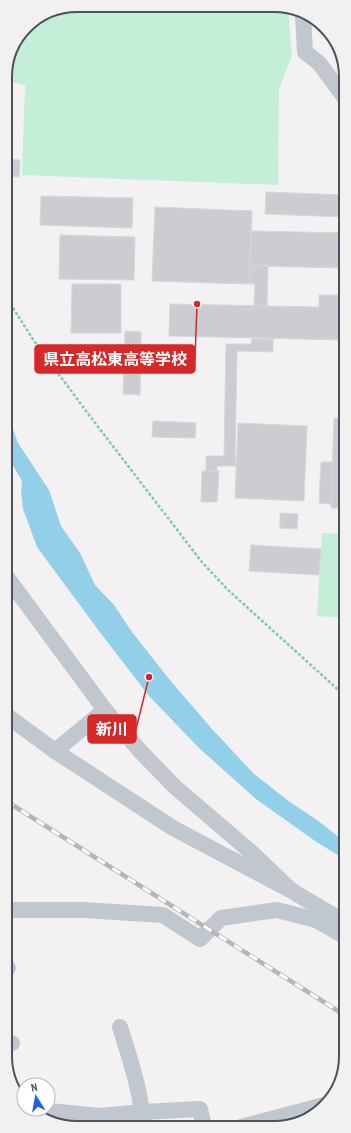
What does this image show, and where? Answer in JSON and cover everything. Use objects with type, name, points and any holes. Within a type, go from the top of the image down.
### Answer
[{"type":"street","points":[[303,19],[305,52],[319,63],[339,90]]},
{"type":"street","points":[[12,584],[105,710],[142,752],[175,787],[251,852],[292,891]]},
{"type":"street","points":[[55,751],[105,710]]},
{"type":"street","points":[[12,720],[55,751],[173,828],[292,891],[339,919]]},
{"type":"street","points":[[12,910],[83,910],[163,915],[200,939],[221,918],[277,910],[316,920],[339,933]]},
{"type":"street","points":[[120,1028],[132,1068],[143,1119]]},
{"type":"street","points":[[264,1121],[312,1108]]},
{"type":"street","points":[[56,1112],[143,1119],[200,1109],[203,1121]]},
{"type":"path","points":[[12,306],[37,344],[94,422],[201,561],[227,589],[339,691]]},
{"type":"green space","points":[[77,12],[274,12],[289,14],[292,56],[279,89],[278,185],[22,175],[25,85],[12,82],[14,60],[19,48],[34,28],[56,15]]},
{"type":"green space","points":[[322,533],[339,534],[339,618],[317,616]]},
{"type":"water","points":[[12,426],[18,443],[49,490],[61,526],[80,553],[95,585],[114,605],[132,632],[169,679],[212,729],[254,774],[339,837],[339,856],[315,841],[256,799],[199,748],[149,696],[37,547],[23,509],[21,492],[22,481],[12,464]]},
{"type":"building","points":[[12,159],[20,160],[19,177],[12,176]]},
{"type":"building","points":[[266,192],[339,195],[339,217],[265,214]]},
{"type":"building","points":[[41,196],[133,198],[132,228],[40,225]]},
{"type":"building","points":[[155,207],[252,211],[250,284],[152,281]]},
{"type":"building","points":[[251,231],[339,233],[339,268],[250,266]]},
{"type":"building","points":[[60,235],[135,237],[134,280],[59,279]]},
{"type":"building","points":[[250,266],[268,266],[267,307],[254,306],[255,284],[250,284]]},
{"type":"building","points":[[72,284],[121,284],[121,333],[71,333]]},
{"type":"building","points":[[319,295],[339,295],[339,340],[169,336],[170,304],[319,307]]},
{"type":"building","points":[[125,331],[141,332],[140,395],[123,394]]},
{"type":"building","points":[[252,339],[273,339],[273,352],[237,351],[236,466],[217,466],[217,472],[206,472],[206,456],[224,456],[226,344],[251,344]]},
{"type":"building","points":[[334,418],[339,418],[339,508],[331,508]]},
{"type":"building","points":[[153,421],[196,423],[195,438],[152,437]]},
{"type":"building","points":[[238,423],[307,426],[304,501],[235,498]]},
{"type":"building","points":[[321,462],[333,462],[331,504],[319,503]]},
{"type":"building","points":[[202,471],[219,471],[217,502],[201,502]]},
{"type":"building","points":[[280,513],[298,514],[297,529],[280,528]]},
{"type":"building","points":[[251,545],[321,549],[319,575],[249,571]]},
{"type":"railway","points":[[12,805],[339,1012]]},
{"type":"place","name":"県立高松東高等学校","points":[[197,304]]},
{"type":"place","name":"新川","points":[[149,677]]}]
